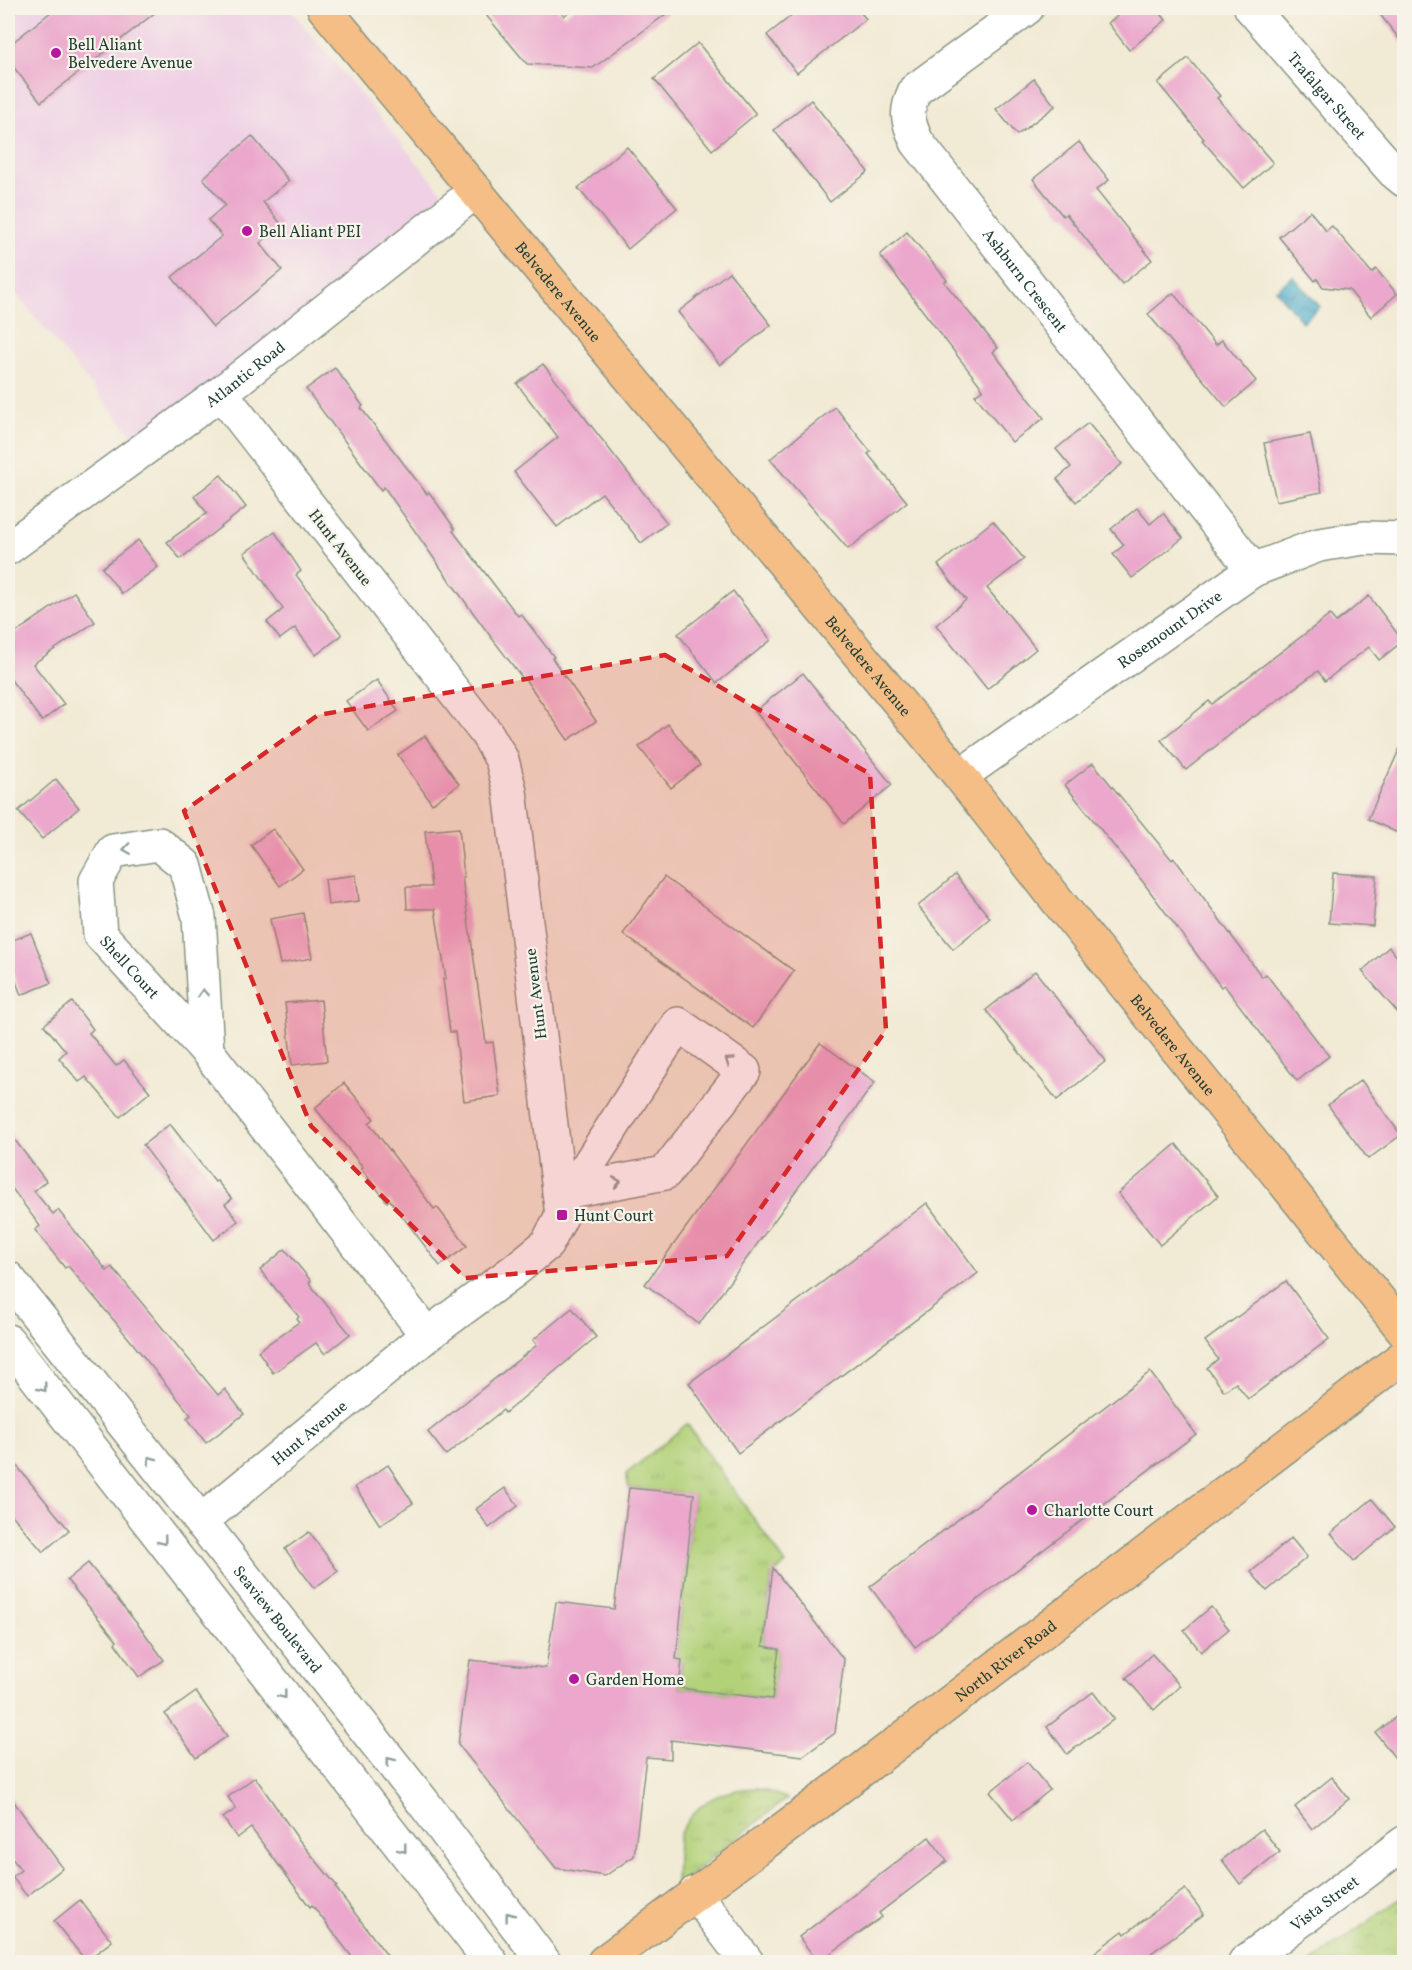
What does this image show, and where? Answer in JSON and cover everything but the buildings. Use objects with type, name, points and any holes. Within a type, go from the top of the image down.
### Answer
[{"type":"main road","name":"Belvedere Avenue","points":[[324,8],[960,776],[1056,899],[1404,1331]]},
{"type":"main road","name":"North River Road","points":[[604,1962],[817,1804],[1404,1356]]},
{"type":"street","name":"Ashburn Crescent","points":[[1027,8],[915,90],[908,106],[908,122],[917,142],[1253,570]]},
{"type":"street","name":"Trafalgar Street","points":[[1251,8],[1393,171],[1404,180]]},
{"type":"street","name":"Atlantic Road","points":[[8,548],[221,393],[476,191]]},
{"type":"street","name":"Hunt Avenue","points":[[200,1522],[427,1335],[547,1244],[562,1215],[510,791],[502,760],[487,734],[221,393]]},
{"type":"street","name":"Rosemount Drive","points":[[960,776],[1253,570],[1319,545],[1364,538],[1404,539]]},
{"type":"street","name":"Shell Court","points":[[207,1051],[199,917],[185,865],[159,844],[113,851],[96,881],[100,934],[207,1051],[427,1335]]},
{"type":"street","points":[[678,1024],[744,1071],[665,1173],[559,1186],[582,1175],[678,1024]]},
{"type":"street","name":"Seaview Boulevard","points":[[8,1278],[423,1802],[544,1962]]},
{"type":"street","points":[[8,1341],[491,1962]]},
{"type":"street","name":"Vista Street","points":[[1245,1962],[1404,1843]]},
{"type":"street","points":[[695,1893],[747,1962]]},
{"type":"highlighted area","points":[[665,655],[870,774],[886,1030],[727,1256],[465,1278],[311,1126],[184,811],[318,715]]},
{"type":"shaded area","points":[[8,8],[289,8],[444,195],[141,446],[8,284]]},
{"type":"green space","points":[[687,1424],[786,1564],[772,1575],[763,1646],[779,1649],[772,1699],[679,1688],[682,1661],[676,1659],[694,1495],[629,1488],[626,1474]]},
{"type":"green space","points":[[757,1788],[787,1798],[676,1886],[679,1839],[682,1829],[694,1813],[709,1800],[727,1792]]},
{"type":"green space","points":[[1404,1896],[1404,1962],[1312,1962]]},
{"type":"water","points":[[1293,276],[1320,307],[1302,322],[1276,290]]},
{"type":"place","name":"Bell Aliant Belvedere Avenue","points":[[56,53]]},
{"type":"place","name":"Bell Aliant PEI","points":[[247,231]]},
{"type":"place","name":"Hunt Court","points":[[562,1215]]},
{"type":"place","name":"Charlotte Court","points":[[1032,1510]]},
{"type":"place","name":"Garden Home","points":[[574,1679]]}]
